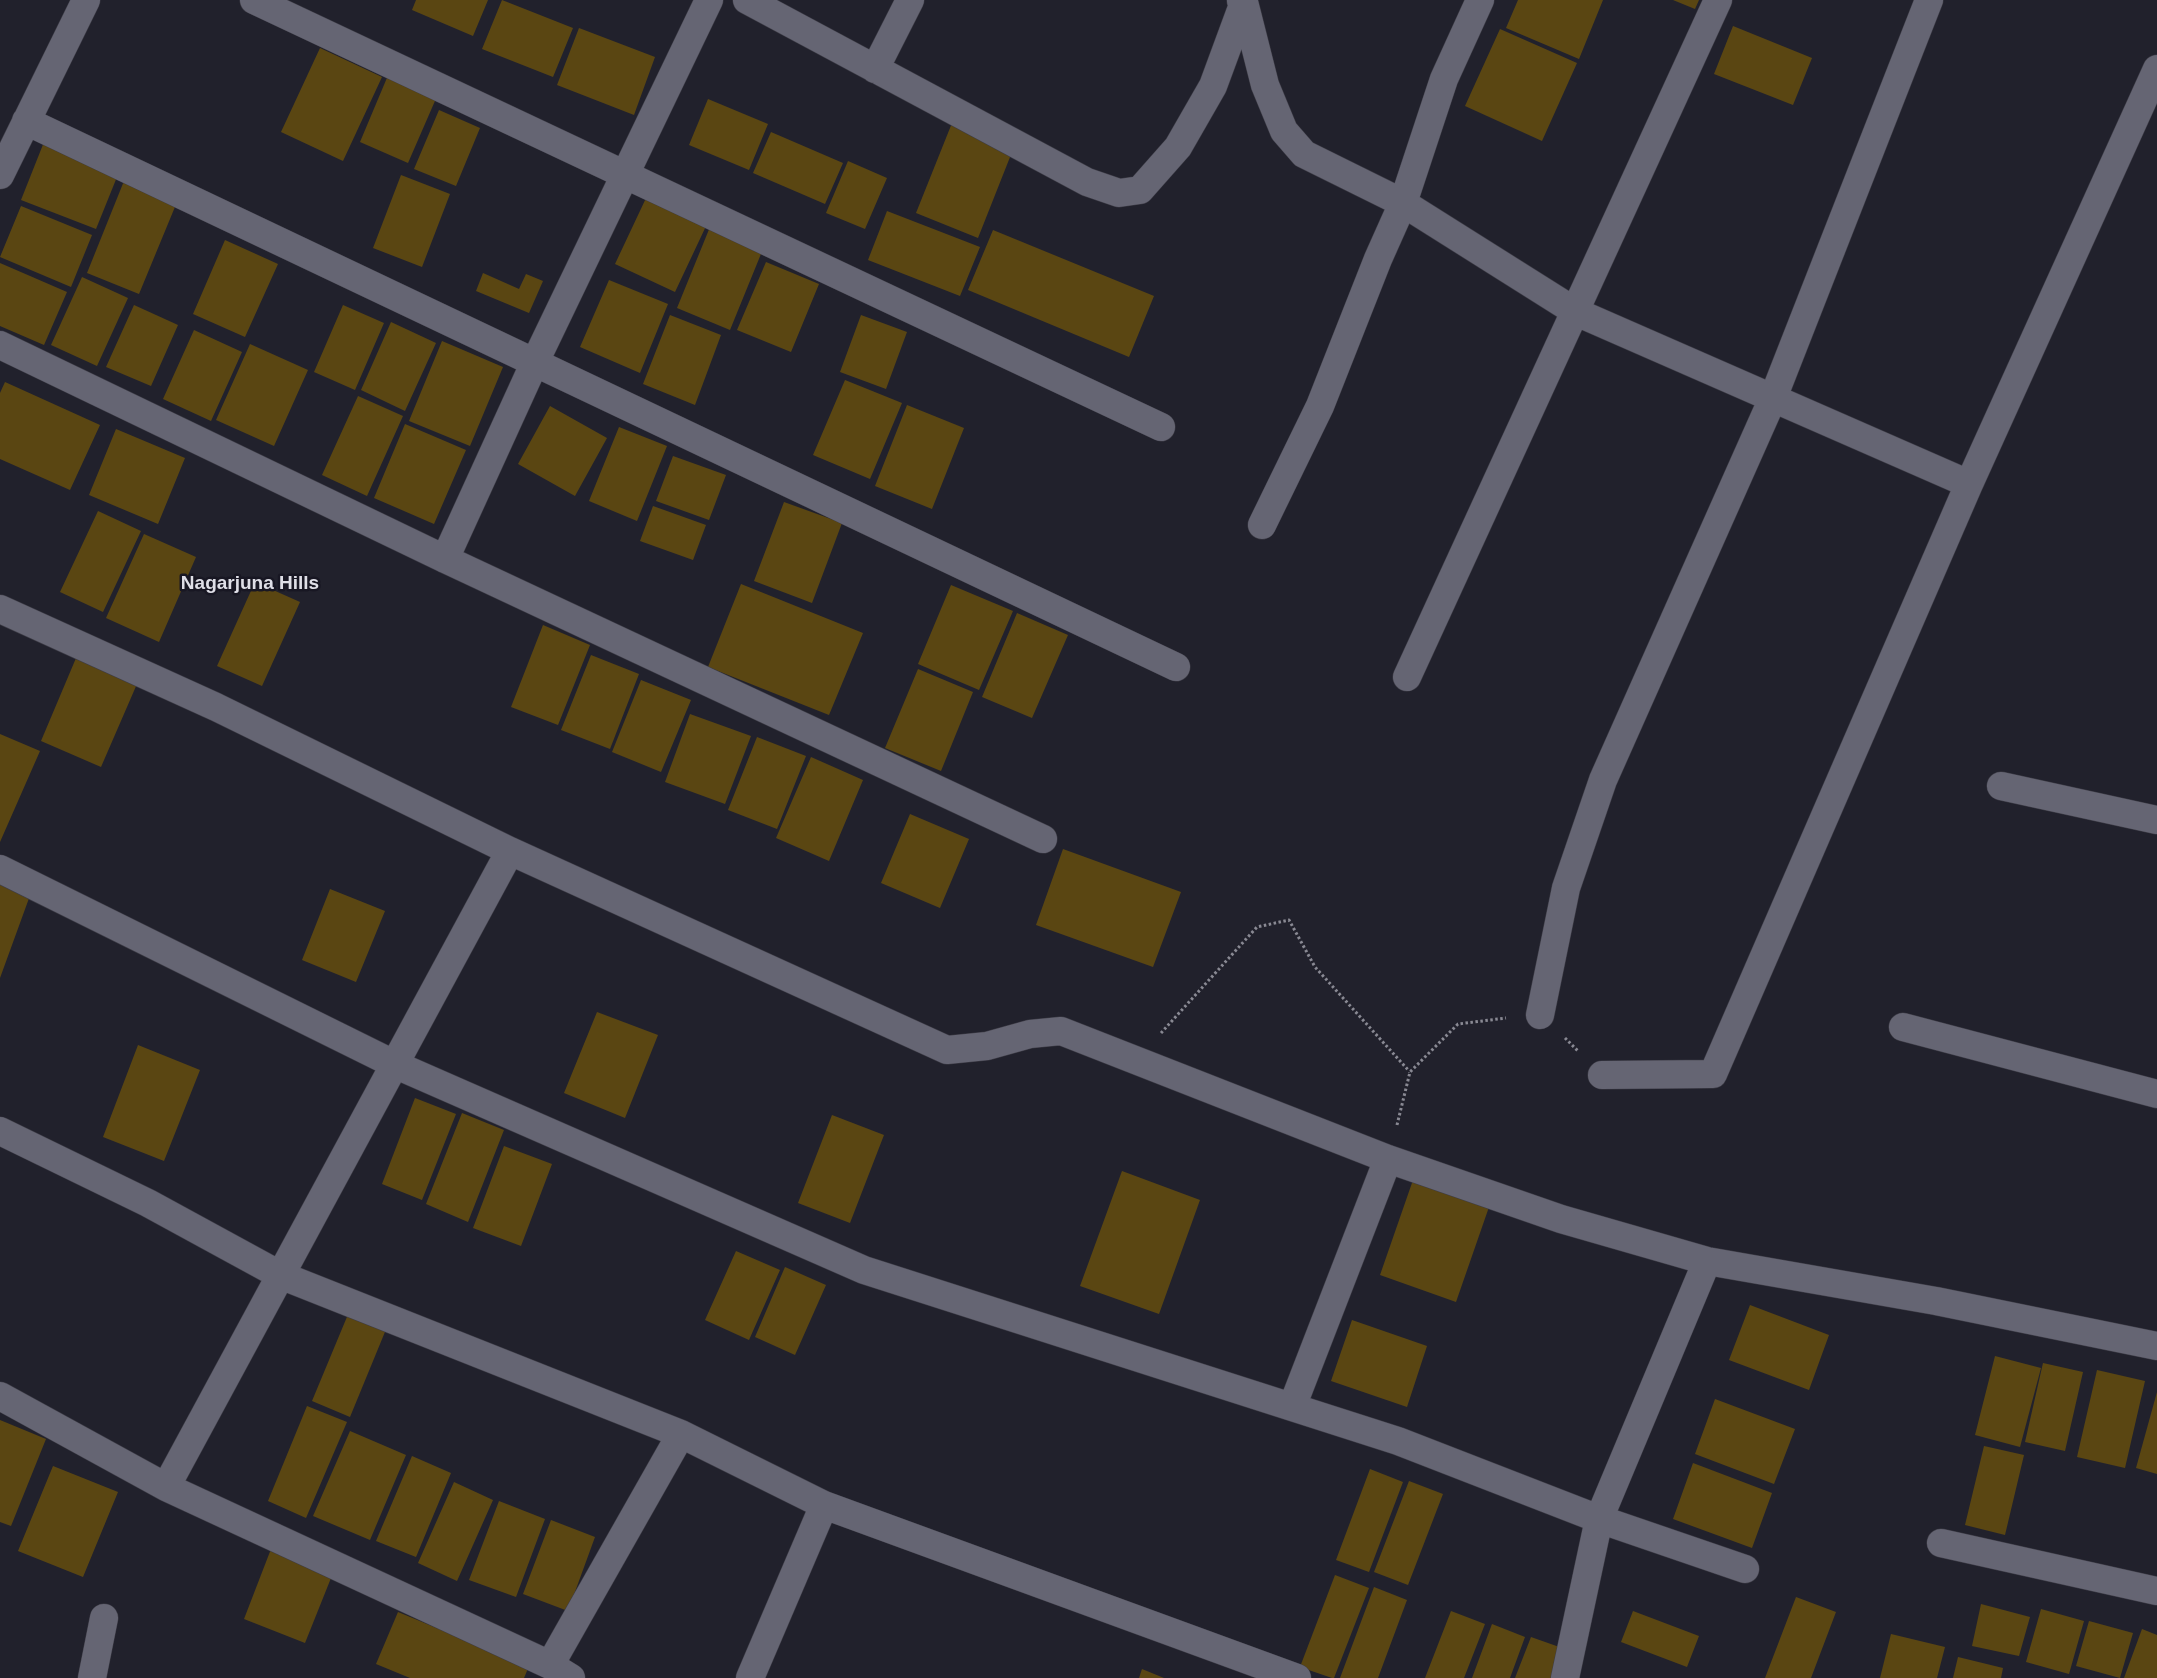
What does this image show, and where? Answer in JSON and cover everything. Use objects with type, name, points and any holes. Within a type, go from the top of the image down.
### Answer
[{"type":"street","points":[[0,175],[86,0]]},
{"type":"street","points":[[254,0],[1162,427]]},
{"type":"street","points":[[445,559],[534,364],[709,0]]},
{"type":"street","points":[[747,0],[1087,182],[1119,193],[1140,190],[1178,147],[1213,86],[1242,1]]},
{"type":"street","points":[[876,69],[910,0]]},
{"type":"street","points":[[1262,525],[1320,406],[1378,259],[1403,204],[1444,79],[1480,0]]},
{"type":"street","points":[[1407,677],[1718,0]]},
{"type":"street","points":[[1540,1014],[1566,888],[1603,780],[1773,398],[1929,0]]},
{"type":"street","points":[[1242,1],[1265,84],[1284,131],[1304,154],[1403,204],[1576,312],[1968,484]]},
{"type":"street","points":[[1602,1074],[1713,1074],[1968,484],[2157,69]]},
{"type":"street","points":[[26,120],[534,364],[1176,667]]},
{"type":"street","points":[[0,345],[445,559],[1043,839]]},
{"type":"street","points":[[1,611],[216,707],[510,851],[947,1050],[987,1046],[1030,1034],[1061,1031],[1388,1159],[1562,1219],[1706,1261],[1936,1301],[2157,1346]]},
{"type":"street","points":[[2001,786],[2157,820]]},
{"type":"street","points":[[166,1487],[396,1065],[510,851]]},
{"type":"street","points":[[0,869],[396,1065],[864,1270],[1398,1441],[1600,1519],[1745,1569]]},
{"type":"street","points":[[1903,1027],[2157,1094]]},
{"type":"street","points":[[0,1131],[148,1203],[280,1275],[681,1434],[824,1505],[1297,1678]]},
{"type":"street","points":[[1292,1407],[1388,1159]]},
{"type":"street","points":[[1565,1678],[1600,1519],[1706,1261]]},
{"type":"street","points":[[0,1396],[166,1487],[561,1672],[681,1434]]},
{"type":"street","points":[[750,1678],[824,1505]]},
{"type":"street","points":[[1941,1543],[2157,1591]]},
{"type":"street","points":[[92,1678],[104,1618]]},
{"type":"path","points":[[1136,1061],[1257,927],[1290,920],[1315,967],[1410,1072]]},
{"type":"path","points":[[1388,1159],[1410,1072],[1458,1024]]},
{"type":"building","points":[[416,0],[488,0],[473,36],[412,10]]},
{"type":"building","points":[[502,0],[573,28],[553,77],[482,49]]},
{"type":"building","points":[[1518,0],[1603,0],[1579,59],[1506,28]]},
{"type":"building","points":[[1673,0],[1699,0],[1695,9]]},
{"type":"building","points":[[1733,26],[1812,58],[1793,105],[1714,74]]},
{"type":"building","points":[[579,28],[655,57],[634,115],[557,85]]},
{"type":"building","points":[[1500,29],[1577,63],[1542,141],[1465,106]]},
{"type":"building","points":[[320,48],[382,77],[343,161],[281,132]]},
{"type":"building","points":[[389,73],[438,94],[408,163],[360,142]]},
{"type":"building","points":[[708,99],[768,124],[749,170],[689,145]]},
{"type":"building","points":[[439,110],[480,128],[456,186],[414,169]]},
{"type":"building","points":[[952,123],[1014,147],[978,238],[916,213]]},
{"type":"building","points":[[771,132],[843,163],[825,204],[753,173]]},
{"type":"building","points":[[44,142],[119,172],[96,229],[21,200]]},
{"type":"building","points":[[848,161],[887,178],[865,229],[826,213]]},
{"type":"building","points":[[401,175],[450,194],[422,267],[373,248]]},
{"type":"building","points":[[124,181],[177,202],[139,294],[87,273]]},
{"type":"building","points":[[647,196],[707,224],[675,292],[615,264]]},
{"type":"building","points":[[21,206],[92,235],[71,287],[0,257]]},
{"type":"building","points":[[887,211],[980,247],[960,296],[868,260]]},
{"type":"building","points":[[710,227],[763,249],[730,330],[677,308]]},
{"type":"building","points":[[993,230],[1154,296],[1129,357],[968,290]]},
{"type":"building","points":[[225,240],[278,264],[245,337],[193,314]]},
{"type":"building","points":[[766,262],[819,284],[791,352],[737,330]]},
{"type":"building","points":[[0,263],[67,292],[44,345],[0,326]]},
{"type":"building","points":[[483,273],[519,289],[526,274],[543,281],[529,313],[476,291]]},
{"type":"building","points":[[82,277],[128,298],[97,366],[51,345]]},
{"type":"building","points":[[609,280],[668,304],[640,373],[580,347]]},
{"type":"building","points":[[134,305],[178,325],[151,386],[106,367]]},
{"type":"building","points":[[343,305],[384,323],[355,390],[314,372]]},
{"type":"building","points":[[670,315],[721,335],[695,405],[643,384]]},
{"type":"building","points":[[861,315],[907,332],[886,389],[840,372]]},
{"type":"building","points":[[391,322],[436,343],[405,411],[361,390]]},
{"type":"building","points":[[194,330],[242,352],[211,421],[163,399]]},
{"type":"building","points":[[442,341],[503,367],[470,446],[409,421]]},
{"type":"building","points":[[250,344],[308,370],[274,446],[216,420]]},
{"type":"building","points":[[845,380],[902,403],[870,479],[813,455]]},
{"type":"building","points":[[5,382],[100,425],[70,490],[0,459],[0,393]]},
{"type":"building","points":[[358,396],[403,416],[367,496],[322,475]]},
{"type":"building","points":[[907,405],[964,428],[932,509],[875,486]]},
{"type":"building","points":[[550,406],[607,438],[575,496],[518,464]]},
{"type":"building","points":[[405,424],[466,450],[434,524],[374,498]]},
{"type":"building","points":[[619,427],[667,446],[637,521],[589,501]]},
{"type":"building","points":[[116,429],[185,458],[158,524],[89,495]]},
{"type":"building","points":[[673,456],[726,475],[709,520],[656,501]]},
{"type":"building","points":[[784,502],[842,523],[812,603],[754,581]]},
{"type":"building","points":[[653,506],[706,525],[693,560],[640,541]]},
{"type":"building","points":[[98,511],[141,531],[103,612],[60,592]]},
{"type":"building","points":[[144,534],[196,557],[159,642],[106,618]]},
{"type":"building","points":[[255,582],[300,602],[262,686],[217,666]]},
{"type":"building","points":[[741,584],[863,633],[829,715],[708,667]]},
{"type":"building","points":[[951,585],[1013,611],[979,690],[918,664]]},
{"type":"building","points":[[1017,613],[1068,635],[1032,718],[982,697]]},
{"type":"building","points":[[543,625],[590,645],[558,725],[511,707]]},
{"type":"building","points":[[79,651],[140,677],[101,767],[41,741]]},
{"type":"building","points":[[591,655],[639,674],[610,749],[561,730]]},
{"type":"building","points":[[918,669],[973,692],[941,771],[885,748]]},
{"type":"building","points":[[641,680],[691,700],[661,772],[612,752]]},
{"type":"building","points":[[690,714],[751,736],[725,804],[665,782]]},
{"type":"building","points":[[0,734],[40,751],[0,842]]},
{"type":"building","points":[[757,737],[806,756],[777,829],[728,810]]},
{"type":"building","points":[[811,757],[863,780],[829,861],[776,838]]},
{"type":"building","points":[[910,814],[969,839],[940,908],[881,883]]},
{"type":"building","points":[[1063,849],[1181,892],[1153,967],[1036,925]]},
{"type":"building","points":[[0,878],[32,890],[0,978]]},
{"type":"building","points":[[330,889],[385,911],[356,982],[302,960]]},
{"type":"building","points":[[597,1012],[658,1035],[625,1118],[564,1093]]},
{"type":"building","points":[[138,1045],[200,1070],[164,1161],[103,1137]]},
{"type":"building","points":[[415,1098],[456,1114],[422,1200],[382,1184]]},
{"type":"building","points":[[462,1113],[504,1130],[468,1222],[426,1204]]},
{"type":"building","points":[[832,1115],[884,1135],[850,1223],[798,1203]]},
{"type":"building","points":[[504,1146],[552,1164],[521,1246],[473,1228]]},
{"type":"building","points":[[1122,1171],[1200,1200],[1159,1314],[1080,1286]]},
{"type":"building","points":[[1413,1180],[1489,1207],[1456,1302],[1380,1275]]},
{"type":"building","points":[[736,1251],[780,1270],[749,1340],[705,1320]]},
{"type":"building","points":[[785,1267],[826,1285],[795,1355],[755,1337]]},
{"type":"building","points":[[1750,1305],[1829,1335],[1809,1390],[1729,1360]]},
{"type":"building","points":[[349,1312],[387,1327],[350,1417],[312,1401]]},
{"type":"building","points":[[1352,1320],[1427,1346],[1407,1407],[1331,1381]]},
{"type":"building","points":[[1995,1356],[2041,1368],[2020,1447],[1975,1435]]},
{"type":"building","points":[[2043,1363],[2083,1372],[2065,1451],[2025,1442]]},
{"type":"building","points":[[2097,1370],[2145,1381],[2125,1468],[2077,1457]]},
{"type":"building","points":[[2157,1392],[2157,1474],[2136,1468]]},
{"type":"building","points":[[1715,1399],[1795,1429],[1774,1484],[1695,1454]]},
{"type":"building","points":[[307,1406],[347,1422],[306,1518],[268,1501]]},
{"type":"building","points":[[0,1420],[46,1439],[11,1526],[0,1522]]},
{"type":"building","points":[[350,1431],[406,1455],[370,1540],[313,1516]]},
{"type":"building","points":[[1984,1446],[2024,1455],[2005,1535],[1965,1525]]},
{"type":"building","points":[[412,1456],[451,1473],[416,1557],[376,1541]]},
{"type":"building","points":[[1693,1463],[1772,1493],[1752,1548],[1673,1519]]},
{"type":"building","points":[[53,1466],[118,1492],[83,1577],[18,1551]]},
{"type":"building","points":[[1370,1469],[1403,1482],[1369,1572],[1336,1560]]},
{"type":"building","points":[[1409,1481],[1443,1494],[1408,1585],[1374,1572]]},
{"type":"building","points":[[454,1482],[493,1500],[457,1581],[418,1563]]},
{"type":"building","points":[[499,1501],[545,1519],[516,1597],[469,1580]]},
{"type":"building","points":[[551,1520],[595,1537],[568,1611],[523,1594]]},
{"type":"building","points":[[271,1549],[333,1573],[305,1643],[244,1619]]},
{"type":"building","points":[[1335,1575],[1369,1588],[1334,1678],[1332,1678],[1300,1667]]},
{"type":"building","points":[[1374,1587],[1407,1600],[1378,1678],[1340,1678]]},
{"type":"building","points":[[1796,1597],[1836,1612],[1811,1678],[1765,1678]]},
{"type":"building","points":[[1981,1604],[2030,1617],[2019,1656],[1972,1646]]},
{"type":"building","points":[[2041,1609],[2084,1621],[2069,1674],[2026,1662]]},
{"type":"building","points":[[1451,1611],[1485,1624],[1464,1678],[1425,1678]]},
{"type":"building","points":[[1633,1611],[1699,1636],[1687,1667],[1621,1642]]},
{"type":"building","points":[[398,1612],[529,1666],[524,1678],[410,1678],[376,1664]]},
{"type":"building","points":[[2089,1621],[2133,1633],[2120,1678],[2076,1666]]},
{"type":"building","points":[[1492,1624],[1525,1637],[1510,1678],[1472,1678]]},
{"type":"building","points":[[2142,1629],[2157,1635],[2157,1678],[2124,1678]]},
{"type":"building","points":[[1891,1634],[1945,1647],[1937,1678],[1880,1678]]},
{"type":"building","points":[[1531,1637],[1565,1649],[1554,1678],[1515,1678]]},
{"type":"building","points":[[1958,1657],[2003,1668],[2001,1678],[1953,1678]]},
{"type":"building","points":[[1142,1669],[1164,1678],[1139,1678]]},
{"type":"district","name":"Nagarjuna Hills","points":[[250,584]]}]
